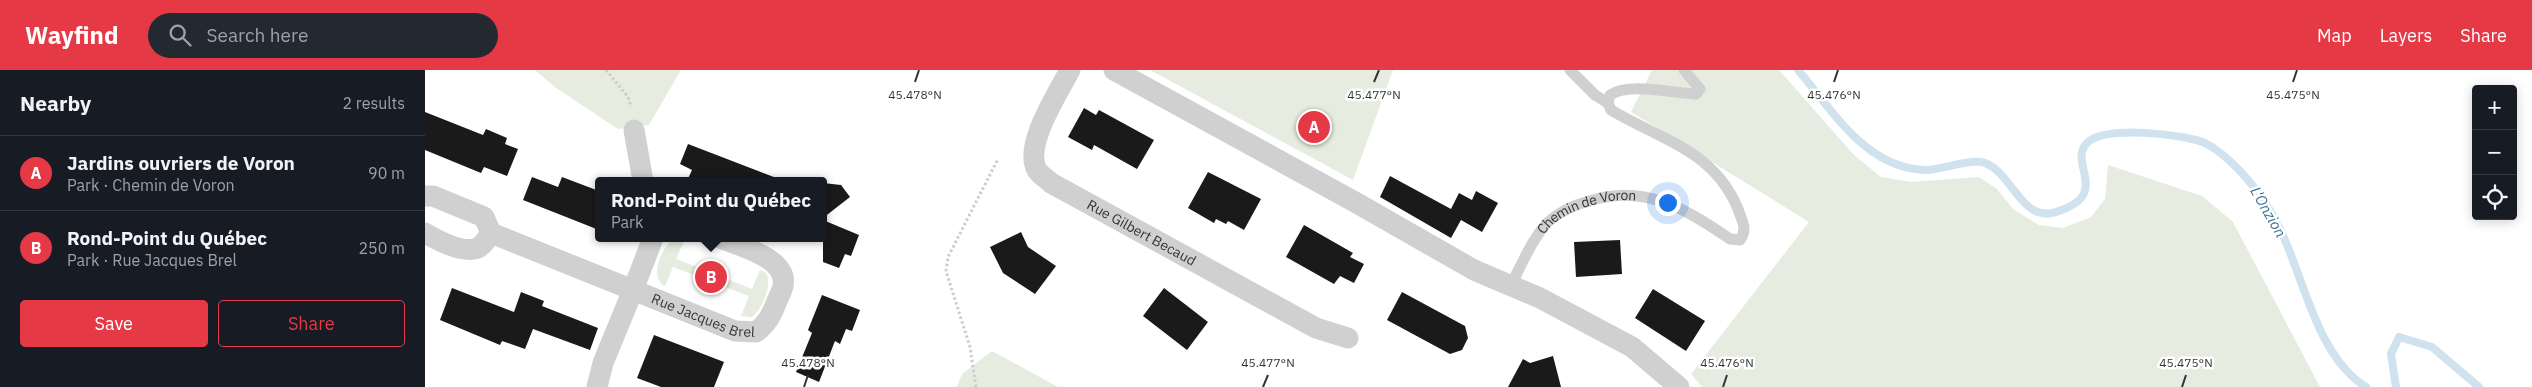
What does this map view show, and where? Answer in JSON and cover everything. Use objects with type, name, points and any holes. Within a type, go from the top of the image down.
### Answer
[{"type":"street","name":"Rue Gilbert Becaud","points":[[1070,70],[1036,139],[1033,157],[1037,171],[1051,183],[1307,323],[1348,338]]},
{"type":"street","points":[[1114,70],[1355,202],[1474,270],[1511,285],[1632,347],[1679,387]]},
{"type":"street","points":[[634,130],[642,177]]},
{"type":"street","points":[[425,196],[433,196],[484,217],[491,233],[484,244],[475,250],[466,250],[425,233]]},
{"type":"street","name":"Rue Jacques Brel","points":[[491,233],[735,331],[756,332],[765,325],[771,315],[783,286],[783,278],[780,269],[766,256],[730,242]]},
{"type":"street","name":"Rue Jacques Brel","points":[[597,387],[603,363],[651,242]]},
{"type":"lane","points":[[1571,70],[1595,96],[1608,103],[1610,95],[1617,90],[1655,90],[1696,94],[1700,89],[1697,83],[1683,70]]},
{"type":"lane","name":"Chemin de Voron","points":[[1511,285],[1532,245],[1548,222],[1572,206],[1600,197],[1627,194],[1654,198],[1683,209],[1730,239],[1740,240],[1744,234],[1745,227],[1730,189],[1713,168],[1690,152],[1611,110],[1608,103]]},
{"type":"path","points":[[606,70],[628,97],[634,130]]},
{"type":"path","points":[[977,387],[970,347],[946,271],[948,257],[998,159]]},
{"type":"shaded area","points":[[535,70],[681,70],[649,125],[618,129],[555,87]]},
{"type":"shaded area","points":[[1150,70],[1393,70],[1353,180]]},
{"type":"shaded area","points":[[1652,70],[1779,70],[1854,155],[1881,177],[1911,182],[1979,177],[1997,189],[2013,209],[2039,225],[2063,228],[2091,217],[2105,199],[2108,165],[2202,196],[2233,222],[2320,387],[1702,387],[1691,374],[1809,222],[1631,112]]},
{"type":"shaded area","points":[[670,242],[684,242],[676,259],[752,289],[760,270],[766,273],[768,278],[767,290],[763,303],[756,314],[752,317],[741,316],[749,296],[673,267],[665,286],[660,282],[657,269],[666,247]]},
{"type":"shaded area","points":[[992,351],[1058,387],[957,387],[962,374]]},
{"type":"building","points":[[1084,108],[1096,115],[1099,110],[1154,140],[1137,169],[1094,145],[1092,150],[1068,137]]},
{"type":"building","points":[[425,112],[483,135],[486,129],[507,138],[505,144],[518,149],[507,176],[484,167],[481,173],[425,150]]},
{"type":"building","points":[[688,144],[774,177],[689,177],[692,170],[680,164]]},
{"type":"building","points":[[1208,172],[1261,199],[1244,230],[1228,221],[1226,224],[1216,219],[1214,223],[1188,208]]},
{"type":"building","points":[[1390,176],[1451,209],[1459,193],[1472,200],[1476,191],[1498,203],[1482,232],[1461,220],[1451,238],[1380,197]]},
{"type":"building","points":[[532,177],[558,187],[562,177],[595,189],[595,228],[523,200]]},
{"type":"building","points":[[827,183],[841,185],[850,197],[827,215]]},
{"type":"building","points":[[827,222],[859,235],[851,256],[845,254],[839,268],[823,262],[823,242],[827,242]]},
{"type":"building","points":[[1304,225],[1353,253],[1350,257],[1364,264],[1354,283],[1340,276],[1334,284],[1286,257]]},
{"type":"building","points":[[1021,232],[1028,247],[1056,266],[1035,294],[1003,273],[990,247]]},
{"type":"building","points":[[1620,240],[1622,274],[1576,277],[1574,242]]},
{"type":"building","points":[[452,288],[514,312],[521,292],[544,301],[542,306],[598,328],[590,350],[533,329],[525,349],[502,341],[500,345],[440,320]]},
{"type":"building","points":[[1164,288],[1208,322],[1187,350],[1143,316]]},
{"type":"building","points":[[1653,289],[1705,321],[1686,351],[1635,318]]},
{"type":"building","points":[[1402,292],[1465,326],[1468,338],[1462,350],[1450,354],[1387,320]]},
{"type":"building","points":[[822,295],[860,310],[852,331],[846,329],[840,344],[835,341],[819,382],[796,372],[812,333],[808,330]]},
{"type":"building","points":[[654,335],[724,362],[714,387],[661,387],[637,378]]},
{"type":"building","points":[[1553,356],[1561,387],[1508,387],[1523,359],[1530,363]]},
{"type":"waterway","name":"L'Onzion","points":[[1798,70],[1838,120],[1869,149],[1886,160],[1906,167],[1927,170],[1968,162],[1981,162],[1991,166],[2000,174],[2024,203],[2033,210],[2044,214],[2056,212],[2073,205],[2082,197],[2086,188],[2082,151],[2087,143],[2096,137],[2110,134],[2145,133],[2163,134],[2205,143],[2224,155],[2240,171],[2267,206],[2289,249],[2324,337],[2335,357],[2349,374],[2366,387]]},
{"type":"waterway","name":"L'Onzion","points":[[2396,387],[2391,354],[2399,337],[2432,347],[2479,387]]},
{"type":"place","name":"Jardins ouvriers de Voron","points":[[1314,127]]},
{"type":"place","name":"Rond-Point du Québec","points":[[711,277]]}]
